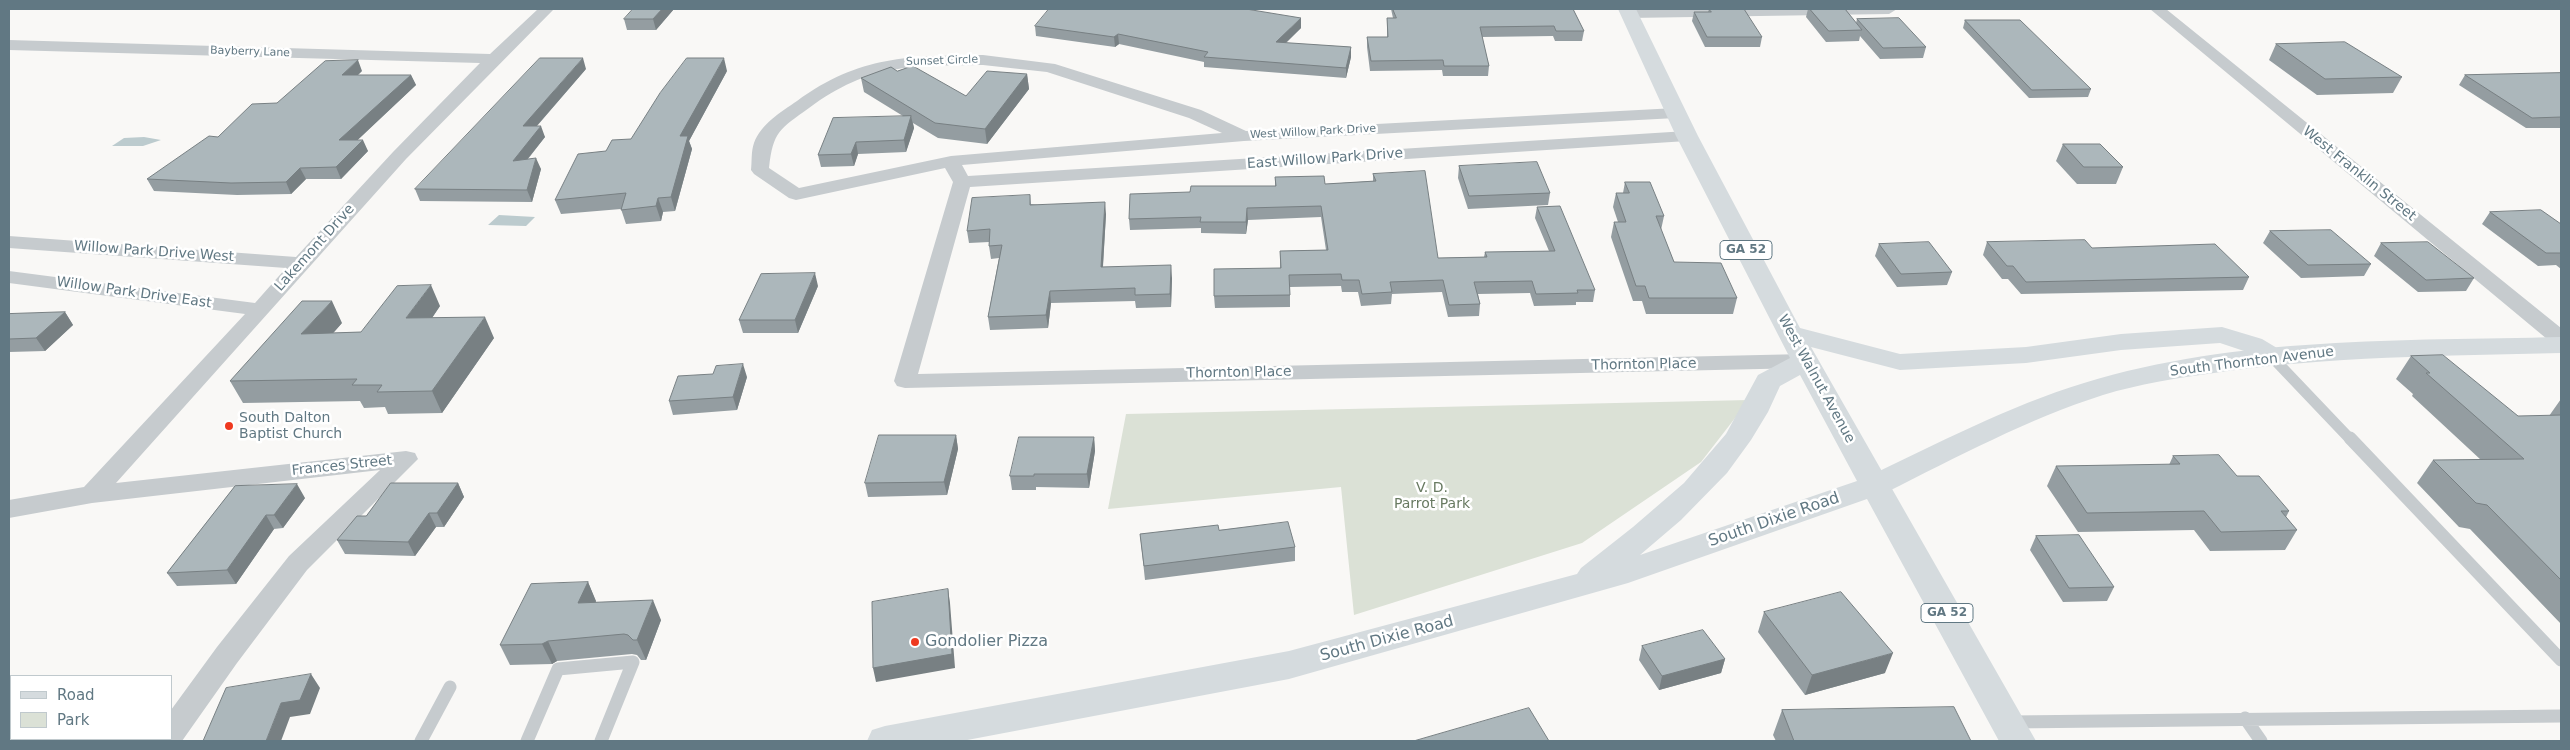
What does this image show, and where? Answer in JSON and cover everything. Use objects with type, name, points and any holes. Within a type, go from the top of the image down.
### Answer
[{"type":"main road","name":"West Walnut Avenue","points":[[1628,11],[1687,136],[1790,333],[2013,732]]},
{"type":"main road","points":[[1790,333],[1900,362],[1964,360],[2026,355],[2121,342],[2222,335],[2246,342],[2272,357]]},
{"type":"main road","name":"South Thornton Avenue","points":[[1876,485],[2015,418],[2094,389],[2162,373],[2272,357],[2353,351],[2561,345]]},
{"type":"main road","points":[[1580,585],[1652,528],[1708,478],[1740,438],[1758,407],[1768,381],[1805,361]]},
{"type":"main road","name":"South Dixie Road","points":[[885,741],[921,738],[1289,665],[1617,575],[1876,485]]},
{"type":"street","name":"Lakemont Drive","points":[[92,494],[260,310],[299,263],[492,59],[546,9]]},
{"type":"street","points":[[1628,11],[1889,9]]},
{"type":"street","name":"West Franklin Street","points":[[2157,9],[2561,339]]},
{"type":"street","name":"Bayberry Lane","points":[[9,44],[492,59]]},
{"type":"street","name":"Sunset Circle","points":[[951,161],[796,194],[760,170],[763,143],[775,125],[827,87],[857,72],[909,61],[983,60],[1049,67],[1195,114],[1244,136]]},
{"type":"street","name":"West Willow Park Drive","points":[[951,161],[1244,136],[1676,113]]},
{"type":"street","name":"East Willow Park Drive","points":[[962,182],[1687,136]]},
{"type":"street","points":[[951,161],[962,182]]},
{"type":"street","name":"Thornton Place","points":[[962,182],[905,380],[1805,361]]},
{"type":"street","name":"Willow Park Drive West","points":[[9,242],[299,263]]},
{"type":"street","name":"Willow Park Drive East","points":[[9,276],[260,310]]},
{"type":"street","name":"Frances Street","points":[[9,509],[92,494],[406,459],[298,563],[227,655],[172,733]]},
{"type":"lane","points":[[2272,357],[2561,660]]},
{"type":"lane","points":[[527,741],[558,669],[634,662],[602,741]]},
{"type":"lane","points":[[421,741],[450,687]]},
{"type":"lane","points":[[2013,732],[2245,718],[2561,716]]},
{"type":"lane","points":[[2245,718],[2261,741]]},
{"type":"green space","name":"V. D. Parrot Park","points":[[1749,400],[1701,462],[1582,543],[1354,615],[1341,487],[1108,509],[1126,414]]},
{"type":"shaded area","points":[[144,137],[161,140],[143,146],[112,146],[124,138]]},
{"type":"shaded area","points":[[499,215],[535,217],[526,226],[488,225]]},
{"type":"building","points":[[633,9],[662,9],[653,19],[624,19]]},
{"type":"building","points":[[1049,9],[1246,9],[1301,18],[1276,42],[1351,47],[1346,68],[1204,57],[1208,52],[1118,34],[1114,37],[1035,26]]},
{"type":"building","points":[[1393,9],[1573,9],[1584,31],[1556,31],[1554,26],[1480,27],[1489,66],[1444,66],[1443,60],[1371,61],[1367,37],[1388,37],[1387,18],[1396,18]]},
{"type":"building","points":[[1709,9],[1744,9],[1762,37],[1707,37],[1694,12],[1711,12]]},
{"type":"building","points":[[1810,9],[1845,9],[1862,30],[1829,31]]},
{"type":"building","points":[[1899,18],[1926,47],[1883,48],[1857,19]]},
{"type":"building","points":[[1965,20],[2020,20],[2091,89],[2032,90]]},
{"type":"building","points":[[2345,42],[2402,77],[2325,79],[2276,44]]},
{"type":"building","points":[[540,58],[583,58],[523,126],[541,126],[513,161],[536,158],[527,190],[415,189]]},
{"type":"building","points":[[687,58],[724,58],[680,136],[688,136],[671,197],[658,198],[656,206],[621,210],[626,193],[555,200],[578,154],[606,151],[612,140],[631,139],[660,93]]},
{"type":"building","points":[[358,60],[342,75],[411,75],[339,140],[363,140],[336,167],[300,168],[286,182],[231,183],[147,179],[209,136],[218,137],[252,104],[277,103],[325,61]]},
{"type":"building","points":[[913,66],[966,96],[987,71],[1027,74],[985,129],[935,123],[861,78],[891,67],[897,71]]},
{"type":"building","points":[[2561,73],[2561,117],[2532,118],[2465,75]]},
{"type":"building","points":[[911,116],[904,140],[856,142],[851,154],[818,155],[833,118]]},
{"type":"building","points":[[2063,144],[2100,144],[2123,167],[2084,167]]},
{"type":"building","points":[[1537,162],[1550,193],[1469,196],[1459,166]]},
{"type":"building","points":[[1425,171],[1438,258],[1487,257],[1485,252],[1555,251],[1537,207],[1560,206],[1595,290],[1577,290],[1578,293],[1536,294],[1532,281],[1474,282],[1480,304],[1449,305],[1443,280],[1390,282],[1392,292],[1362,294],[1359,280],[1342,280],[1341,274],[1289,275],[1290,295],[1214,296],[1214,269],[1281,268],[1280,251],[1328,250],[1321,206],[1247,208],[1246,222],[1200,222],[1201,217],[1129,219],[1130,194],[1190,192],[1191,186],[1276,186],[1275,177],[1324,176],[1325,184],[1376,181],[1373,174]]},
{"type":"building","points":[[1625,182],[1650,182],[1664,216],[1656,216],[1674,262],[1721,263],[1737,298],[1649,298],[1645,286],[1636,286],[1614,222],[1626,222],[1616,193],[1629,193]]},
{"type":"building","points":[[1030,195],[1030,205],[1105,202],[1101,267],[1171,265],[1170,294],[1135,295],[1135,288],[1050,291],[1046,315],[988,317],[1002,245],[989,246],[990,229],[967,231],[972,198]]},
{"type":"building","points":[[2541,210],[2561,224],[2561,253],[2546,253],[2490,212]]},
{"type":"building","points":[[2331,230],[2371,264],[2308,265],[2270,231]]},
{"type":"building","points":[[2085,240],[2092,248],[2215,244],[2249,277],[2026,282],[2013,266],[2007,266],[1987,242]]},
{"type":"building","points":[[1929,242],[1952,272],[1901,274],[1879,244]]},
{"type":"building","points":[[2428,242],[2474,278],[2426,280],[2381,243]]},
{"type":"building","points":[[815,273],[795,320],[739,320],[761,274]]},
{"type":"building","points":[[431,285],[406,318],[485,317],[432,391],[377,392],[382,385],[352,385],[357,379],[230,381],[302,301],[332,301],[301,334],[361,332],[397,286]]},
{"type":"building","points":[[65,312],[36,338],[9,339],[9,314]]},
{"type":"building","points":[[2443,355],[2518,416],[2561,415],[2561,580],[2487,505],[2476,503],[2433,460],[2524,459],[2426,373],[2430,373],[2411,356]]},
{"type":"building","points":[[743,364],[733,397],[669,401],[678,376],[713,374],[716,366]]},
{"type":"building","points":[[879,435],[956,435],[944,482],[865,483]]},
{"type":"building","points":[[1019,437],[1094,437],[1087,474],[1010,476]]},
{"type":"building","points":[[2219,455],[2237,476],[2259,476],[2289,511],[2281,511],[2297,530],[2221,532],[2204,511],[2087,513],[2056,466],[2180,464],[2173,456]]},
{"type":"building","points":[[391,483],[458,483],[437,513],[429,513],[408,542],[337,540],[357,516],[366,516]]},
{"type":"building","points":[[297,484],[274,515],[266,515],[227,570],[167,573],[235,486]]},
{"type":"building","points":[[1288,522],[1295,547],[1144,566],[1140,534],[1218,525],[1219,530]]},
{"type":"building","points":[[2079,535],[2114,587],[2069,588],[2036,536]]},
{"type":"building","points":[[588,582],[578,603],[653,600],[637,640],[633,640],[624,634],[548,641],[542,644],[500,645],[531,584]]},
{"type":"building","name":"Gondolier Pizza","points":[[948,589],[952,654],[873,668],[872,602]]},
{"type":"building","points":[[1841,592],[1893,653],[1812,675],[1764,612]]},
{"type":"building","points":[[1703,630],[1725,659],[1662,676],[1642,646]]},
{"type":"building","points":[[311,674],[300,700],[281,703],[266,741],[203,741],[226,688]]},
{"type":"building","points":[[1954,707],[1971,741],[1794,741],[1782,710]]},
{"type":"building","points":[[1529,708],[1549,741],[1414,741]]},
{"type":"building","points":[[9,715],[10,740],[98,740],[97,741],[9,741]]},
{"type":"place","name":"South Dalton Baptist Church","points":[[229,426]]},
{"type":"place","name":"Gondolier Pizza","points":[[915,642]]}]
